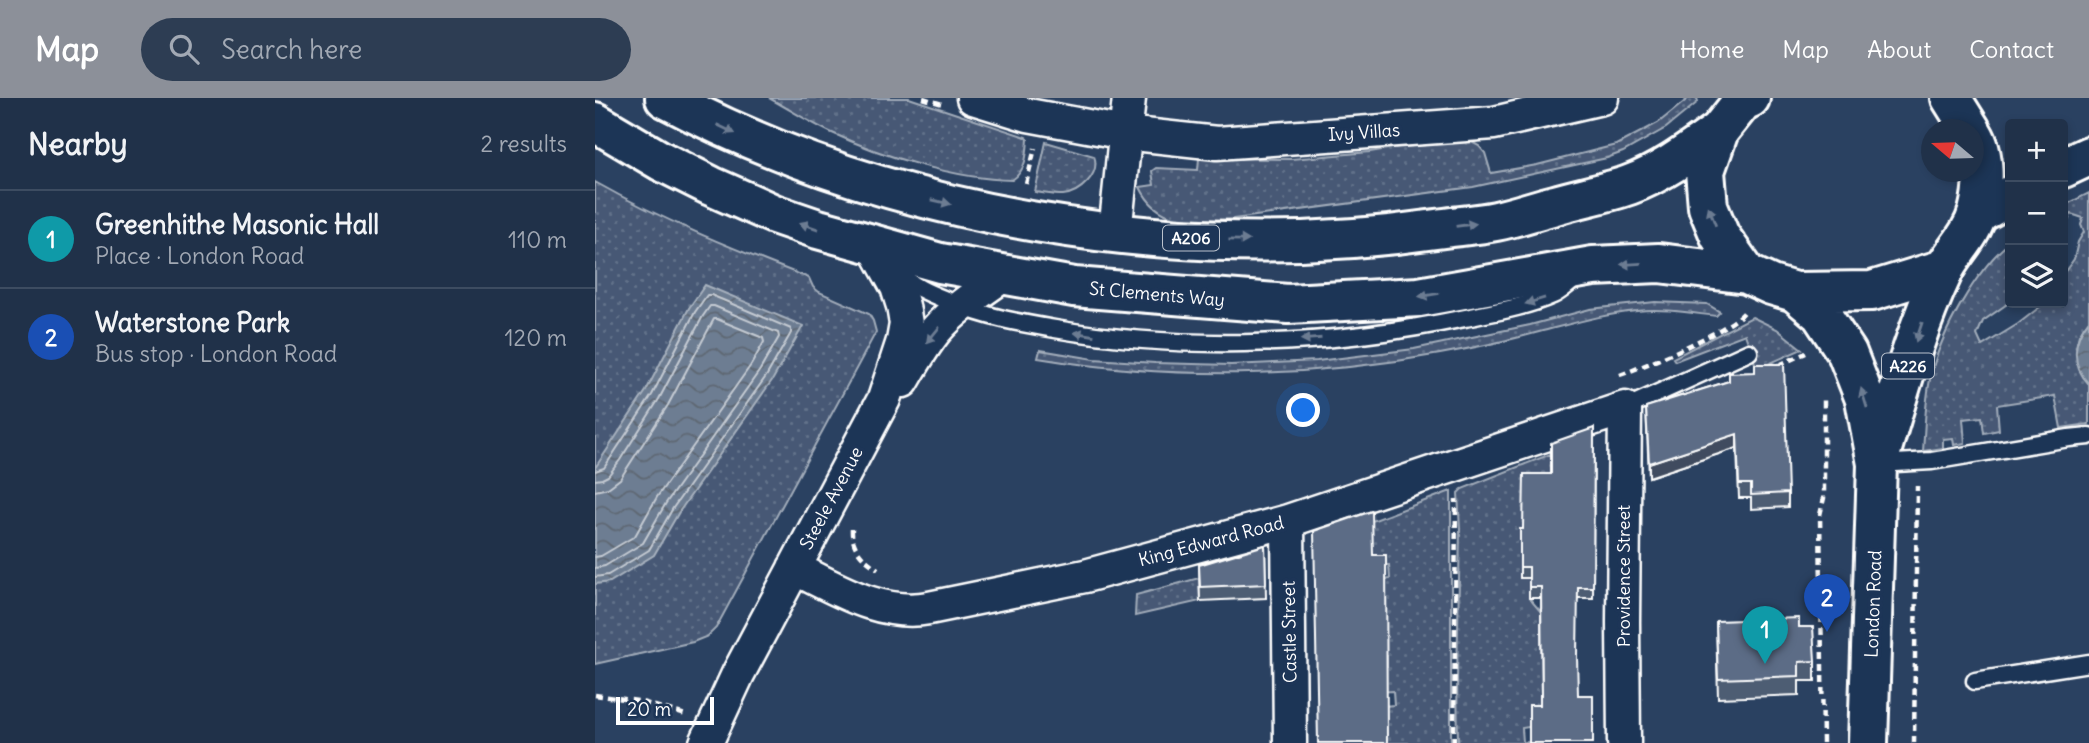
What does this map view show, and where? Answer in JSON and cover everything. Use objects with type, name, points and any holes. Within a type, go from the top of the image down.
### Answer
[{"type":"main road","name":"A206","points":[[665,98],[752,141],[882,186],[1000,215],[1115,233],[1219,240],[1298,242],[1394,235],[1496,221],[1630,184],[1679,158],[1719,131]]},
{"type":"main road","name":"London Road","points":[[1951,98],[1964,119]]},
{"type":"main road","points":[[1745,300],[1708,208],[1705,171],[1719,131],[1746,99]]},
{"type":"main road","name":"St Clements Way","points":[[595,122],[660,160],[774,214],[874,246],[940,263],[1074,287],[1288,304],[1419,297],[1593,266],[1659,263],[1745,300],[1771,285],[1795,292]]},
{"type":"main road","points":[[2068,166],[2089,156]]},
{"type":"main road","name":"London Road","points":[[1877,464],[1923,320],[1944,269],[1994,205],[1984,177]]},
{"type":"main road","points":[[1795,292],[1872,291],[1944,269]]},
{"type":"main road","name":"London Road","points":[[1795,292],[1821,314],[1847,353],[1865,399],[1877,464],[1868,743]]},
{"type":"street","name":"Ivy Villas","points":[[973,98],[1028,115],[1125,133],[1217,144],[1494,123],[1602,98]]},
{"type":"street","points":[[1115,233],[1129,98]]},
{"type":"street","name":"Steele Avenue","points":[[699,730],[738,674],[884,399],[906,324],[897,287],[874,246]]},
{"type":"street","points":[[884,399],[900,385],[937,329],[1004,275]]},
{"type":"street","name":"King Edward Road","points":[[794,568],[877,606],[918,610],[1085,576],[1288,521],[1625,408]]},
{"type":"street","name":"Providence Street","points":[[1624,743],[1625,408]]},
{"type":"street","name":"Castle Street","points":[[1288,521],[1290,743]]},
{"type":"lane","points":[[874,246],[911,283],[961,307],[1013,322],[1119,339],[1270,342],[1429,325],[1490,313],[1555,295],[1593,266]]},
{"type":"lane","points":[[1625,408],[1749,352]]},
{"type":"lane","points":[[1877,464],[1917,463],[2089,436]]},
{"type":"lane","points":[[1975,681],[2089,663]]},
{"type":"path","points":[[1019,187],[1025,189],[1044,117]]},
{"type":"path","points":[[1613,377],[1659,360],[1740,317],[1745,300]]},
{"type":"path","points":[[1768,370],[1810,350]]},
{"type":"path","points":[[1822,389],[1825,420],[1824,498],[1820,515],[1823,743]]},
{"type":"path","points":[[1454,743],[1456,498]]},
{"type":"path","points":[[852,526],[856,548],[866,561],[884,574]]},
{"type":"path","points":[[595,695],[638,701],[699,730]]},
{"type":"shaded area","points":[[769,98],[909,98],[1026,137],[1025,162],[1012,180],[990,179],[919,165],[850,141]]},
{"type":"shaded area","points":[[1689,98],[1697,98],[1698,102],[1666,128],[1623,152],[1607,158],[1473,187],[1233,219],[1192,220],[1180,219],[1157,209],[1140,187],[1154,185],[1152,171],[1156,168],[1198,170],[1199,158],[1291,159],[1466,139],[1485,153],[1491,173],[1537,165],[1616,145],[1658,123]]},
{"type":"shaded area","points":[[1046,142],[1094,156],[1095,169],[1082,187],[1063,195],[1035,192]]},
{"type":"shaded area","points":[[595,182],[647,210],[809,278],[819,292],[869,314],[876,332],[716,628],[708,636],[693,642],[595,664]]},
{"type":"shaded area","points":[[2089,193],[2089,320],[2079,335],[2076,347],[2081,371],[2089,384],[2089,424],[2061,428],[2055,396],[1997,405],[1999,430],[1984,433],[1982,417],[1963,419],[1965,443],[1954,445],[1953,438],[1943,439],[1943,448],[1923,451],[1927,394],[1936,358],[1961,303],[1997,254],[2005,247],[2005,306],[1983,321],[1977,335],[1982,346],[2039,308],[2068,308],[2068,267],[2084,232],[2081,225],[2083,218],[2071,214],[2068,222],[2068,204]]},
{"type":"shaded area","points":[[1655,302],[1707,304],[1720,312],[1716,316],[1667,310],[1625,312],[1440,354],[1290,372],[1188,373],[1038,358],[1040,350],[1094,359],[1155,363],[1231,365],[1317,361],[1414,349],[1530,325],[1590,309]]},
{"type":"shaded area","points":[[1752,317],[1777,329],[1802,349],[1757,369],[1745,334],[1675,361],[1673,358]]},
{"type":"shaded area","points":[[1551,454],[1551,485],[1529,520],[1520,541],[1520,558],[1539,559],[1520,564],[1520,577],[1529,578],[1529,598],[1541,612],[1542,694],[1540,706],[1529,716],[1529,727],[1522,728],[1523,742],[1539,743],[1458,743],[1458,493],[1462,489]]},
{"type":"shaded area","points":[[1451,491],[1451,743],[1370,743],[1384,706],[1394,705],[1393,691],[1378,692],[1369,667],[1387,666],[1387,655],[1354,655],[1386,652],[1384,580],[1390,579],[1389,565],[1356,566],[1372,521]]},
{"type":"shaded area","points":[[1199,578],[1200,601],[1135,616],[1136,595]]},
{"type":"water","points":[[705,285],[803,326],[773,379],[679,512],[654,555],[610,582],[595,584],[595,468],[646,391],[689,308]]},
{"type":"water","points":[[2089,320],[2089,384],[2079,369],[2076,352],[2080,335]]},
{"type":"building","points":[[1755,364],[1784,364],[1788,493],[1751,495],[1751,484],[1739,484],[1737,434],[1649,463],[1646,407],[1729,381],[1729,373],[1755,372]]},
{"type":"building","points":[[1594,428],[1593,587],[1578,587],[1577,656],[1578,695],[1593,695],[1593,743],[1529,743],[1529,705],[1540,705],[1542,695],[1541,587],[1529,587],[1529,567],[1520,567],[1524,474],[1551,474],[1551,443]]},
{"type":"building","points":[[1372,511],[1373,555],[1386,555],[1387,743],[1318,743],[1314,531]]},
{"type":"building","points":[[1265,545],[1266,584],[1200,587],[1199,565]]},
{"type":"building","points":[[1799,618],[1799,627],[1813,627],[1815,661],[1799,662],[1799,676],[1718,679],[1716,621]]},
{"type":"place","name":"Waterstone Park","points":[[1827,632]]},
{"type":"place","name":"Greenhithe Masonic Hall","points":[[1765,664]]}]
